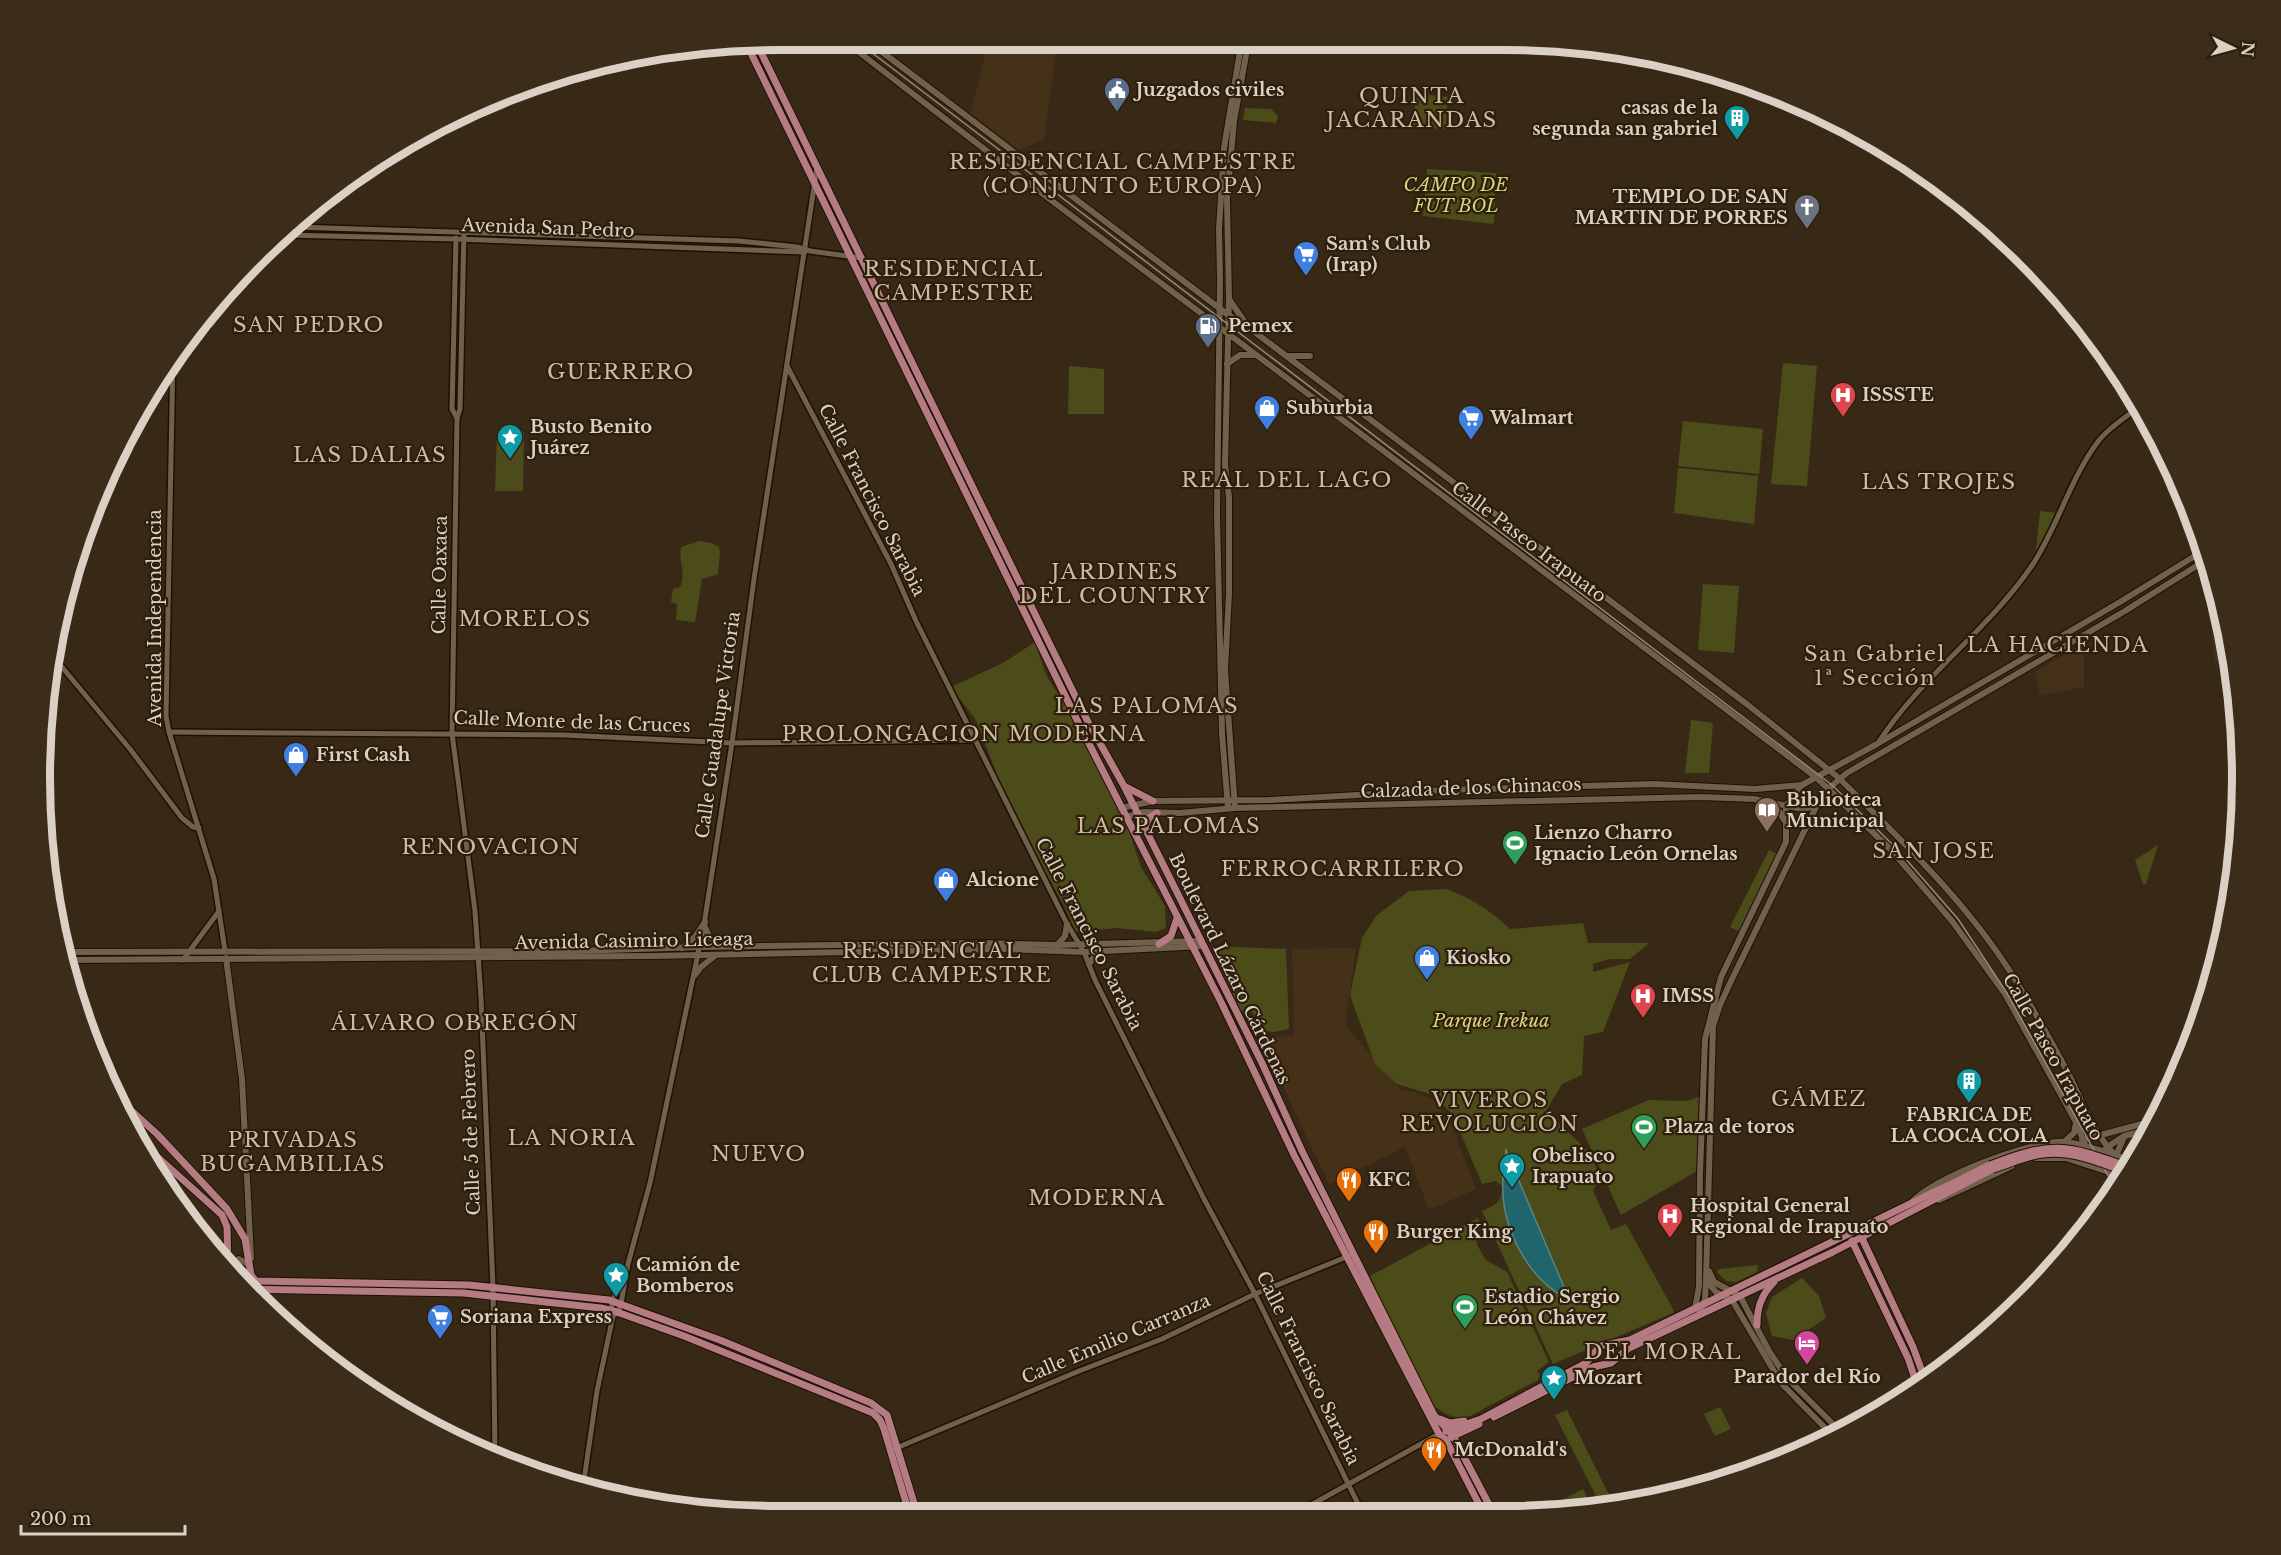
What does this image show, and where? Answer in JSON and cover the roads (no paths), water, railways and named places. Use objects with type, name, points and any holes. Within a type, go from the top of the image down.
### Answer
[{"type":"main road","name":"Boulevard Lázaro Cárdenas","points":[[760,50],[1087,720],[1124,786],[1351,1255],[1398,1358],[1439,1434],[1446,1440],[1480,1506]]},
{"type":"main road","name":"Calle Paseo Irapuato","points":[[856,50],[1817,778],[1892,851],[1952,921],[2005,994],[2076,1122],[2093,1165]]},
{"type":"main road","name":"Calle Paseo Irapuato","points":[[880,50],[1738,698],[1839,778],[1891,829],[1977,926],[2017,982],[2067,1070],[2105,1149]]},
{"type":"main road","points":[[1227,800],[1222,734],[1217,525],[1219,247],[1224,148],[1240,50]]},
{"type":"main road","points":[[1233,806],[1225,670],[1229,584],[1229,497],[1225,465],[1229,299],[1226,228],[1228,170],[1247,50]]},
{"type":"main road","name":"Boulevard Lázaro Cárdenas","points":[[750,51],[1294,1155],[1351,1255],[1434,1415],[1451,1433],[1490,1506]]},
{"type":"main road","points":[[1219,247],[1228,277]]},
{"type":"main road","points":[[1229,299],[1248,327]]},
{"type":"main road","points":[[1226,365],[1240,355],[1258,356]]},
{"type":"main road","points":[[1287,356],[1310,356]]},
{"type":"main road","points":[[1697,1312],[1705,1039],[1721,977],[1786,842],[1786,806],[1793,795],[1803,785],[2120,602],[2197,555]]},
{"type":"main road","points":[[1439,1434],[1451,1433],[1600,1365],[1611,1363],[1629,1348],[1697,1312],[1703,1304],[1707,1264],[1713,1026],[1720,1005],[1765,909],[1816,806],[1828,789],[1839,778],[2125,611],[2199,564]]},
{"type":"main road","points":[[1802,767],[1803,785]]},
{"type":"main road","name":"Calzada de los Chinacos","points":[[1126,817],[1136,813],[1180,813],[1233,806],[1550,787],[1654,784],[1755,789],[1803,785]]},
{"type":"main road","points":[[1124,786],[1153,801]]},
{"type":"main road","points":[[1718,786],[1718,797]]},
{"type":"main road","points":[[1550,787],[1551,800]]},
{"type":"main road","name":"Calzada de los Chinacos","points":[[1121,808],[1153,801],[1227,800],[1233,806],[1307,808],[1718,797],[1766,801],[1802,809],[1816,806]]},
{"type":"main road","points":[[1766,801],[1779,811],[1785,821]]},
{"type":"main road","points":[[1144,829],[1149,818],[1156,813]]},
{"type":"main road","points":[[1756,905],[1765,909]]},
{"type":"main road","points":[[1159,944],[1171,936],[1177,918]]},
{"type":"main road","points":[[705,923],[710,938],[724,947]]},
{"type":"main road","points":[[682,948],[695,937],[705,923]]},
{"type":"main road","points":[[1057,945],[1065,936],[1067,924]]},
{"type":"main road","name":"Avenida Casimiro Liceaga","points":[[73,960],[226,960],[700,947],[980,944],[1192,945]]},
{"type":"main road","name":"Avenida Casimiro Liceaga","points":[[71,952],[819,954],[1001,949],[1084,952],[1201,944]]},
{"type":"main road","name":"Avenida Independencia","points":[[225,951],[242,1079],[244,1149],[251,1234],[249,1266]]},
{"type":"main road","points":[[1089,964],[1098,951]]},
{"type":"main road","points":[[695,975],[707,962],[722,954]]},
{"type":"main road","points":[[1721,977],[1731,981]]},
{"type":"main road","points":[[1703,1086],[1713,1089]]},
{"type":"main road","points":[[131,1110],[157,1134],[227,1209],[245,1239],[251,1275],[256,1281],[469,1285],[612,1301],[621,1304],[720,1340],[882,1409],[887,1415],[907,1506]]},
{"type":"main road","points":[[2068,1142],[2074,1133],[2076,1122]]},
{"type":"main road","points":[[1911,1203],[1917,1195],[1992,1158],[2030,1146],[2084,1140],[2143,1124]]},
{"type":"main road","points":[[2093,1165],[2105,1149],[2124,1136],[2139,1132]]},
{"type":"main road","points":[[2110,1172],[2124,1136]]},
{"type":"main road","points":[[2068,1142],[2105,1149],[2124,1158]]},
{"type":"main road","points":[[2068,1142],[2073,1152],[2069,1158]]},
{"type":"main road","points":[[1703,1304],[1911,1203],[2027,1152],[2052,1147],[2078,1149],[2120,1164]]},
{"type":"main road","points":[[1908,1213],[1992,1167],[2027,1157],[2053,1153],[2077,1155],[2117,1169]]},
{"type":"main road","points":[[155,1155],[222,1215],[227,1227],[228,1256]]},
{"type":"main road","points":[[1446,1440],[1451,1433],[1586,1363],[1604,1345],[1630,1340],[1732,1300],[1908,1213],[2026,1160],[2069,1158],[2114,1173]]},
{"type":"main road","points":[[1861,1236],[1913,1347],[1923,1373]]},
{"type":"main road","points":[[1852,1241],[1908,1358],[1915,1378]]},
{"type":"main road","points":[[233,1262],[239,1259],[249,1266]]},
{"type":"main road","points":[[1699,1263],[1710,1286],[1732,1300],[1781,1383],[1826,1429]]},
{"type":"main road","points":[[1707,1264],[1714,1282],[1740,1296],[1769,1351],[1787,1378],[1834,1425]]},
{"type":"main road","points":[[247,1276],[249,1266]]},
{"type":"main road","points":[[1756,1325],[1761,1300],[1766,1290],[1779,1277]]},
{"type":"main road","points":[[263,1292],[463,1293],[614,1313],[684,1336],[873,1413],[880,1420],[893,1449],[914,1506]]},
{"type":"main road","points":[[1615,1342],[1620,1356]]},
{"type":"main road","points":[[1595,1352],[1600,1365]]},
{"type":"main road","points":[[1434,1415],[1450,1423],[1481,1419]]},
{"type":"street","name":"Calle Guadalupe Victoria","points":[[614,1313],[621,1304],[650,1183],[705,923],[748,618],[817,168]]},
{"type":"street","name":"Avenida San Pedro","points":[[300,227],[456,236],[463,240],[806,251]]},
{"type":"street","name":"Avenida San Pedro","points":[[292,235],[456,236],[464,232],[739,241],[862,258]]},
{"type":"street","name":"Calle Oaxaca","points":[[452,733],[457,418],[460,409],[464,232]]},
{"type":"street","name":"Calle Oaxaca","points":[[456,236],[452,409],[457,418]]},
{"type":"street","points":[[453,351],[461,351]]},
{"type":"street","name":"Calle Francisco Sarabia","points":[[786,366],[886,554],[974,740],[1067,924],[1084,952],[1359,1506]]},
{"type":"street","name":"Avenida Independencia","points":[[173,372],[166,716],[214,879],[225,951]]},
{"type":"street","points":[[1877,744],[1915,696],[1986,624],[2033,564],[2064,507],[2076,478],[2100,440],[2111,428],[2133,412]]},
{"type":"street","points":[[59,664],[130,749],[182,818],[193,827],[199,828]]},
{"type":"street","name":"Calle Monte de las Cruces","points":[[169,732],[564,735],[732,744],[974,740]]},
{"type":"street","name":"Calle 5 de Febrero","points":[[452,733],[478,954],[493,1288],[495,1448]]},
{"type":"street","points":[[183,960],[220,910]]},
{"type":"street","name":"Calle Emilio Carranza","points":[[893,1449],[1162,1339],[1255,1294],[1351,1255]]},
{"type":"street","name":"Calle Guadalupe Victoria","points":[[614,1313],[612,1301],[617,1290],[625,1282]]},
{"type":"street","points":[[585,1480],[597,1391],[614,1313]]},
{"type":"street","points":[[1308,1506],[1439,1434]]},
{"type":"water","points":[[1506,1150],[1569,1299],[1555,1291],[1532,1269],[1514,1239],[1508,1223],[1503,1192]]},
{"type":"railway","points":[[868,50],[1832,785],[1897,849],[1958,919],[2007,993],[2110,1180]]},
{"type":"place","name":"Juzgados civiles","points":[[1117,113]]},
{"type":"place","name":"casas de la segunda san gabriel","points":[[1737,141]]},
{"type":"place","name":"TEMPLO DE SAN MARTIN DE PORRES","points":[[1807,230]]},
{"type":"place","name":"Sam's Club (Irap)","points":[[1306,277]]},
{"type":"place","name":"Pemex","points":[[1208,349]]},
{"type":"place","name":"ISSSTE","points":[[1843,418]]},
{"type":"place","name":"Suburbia","points":[[1267,431]]},
{"type":"place","name":"Walmart","points":[[1471,441]]},
{"type":"place","name":"Busto Benito Juárez","points":[[510,460]]},
{"type":"place","name":"First Cash","points":[[296,778]]},
{"type":"place","name":"Biblioteca Municipal","points":[[1767,833]]},
{"type":"place","name":"Lienzo Charro Ignacio León Ornelas","points":[[1515,866]]},
{"type":"place","name":"Alcione","points":[[946,903]]},
{"type":"place","name":"Kiosko","points":[[1427,981]]},
{"type":"place","name":"IMSS","points":[[1643,1019]]},
{"type":"place","name":"FABRICA DE LA COCA COLA","points":[[1969,1104]]},
{"type":"place","name":"Plaza de toros","points":[[1644,1150]]},
{"type":"place","name":"Obelisco Irapuato","points":[[1512,1189]]},
{"type":"place","name":"KFC","points":[[1349,1203]]},
{"type":"place","name":"Hospital General Regional de Irapuato","points":[[1670,1239]]},
{"type":"place","name":"Burger King","points":[[1376,1255]]},
{"type":"place","name":"Camión de Bomberos","points":[[616,1298]]},
{"type":"place","name":"Estadio Sergio León Chávez","points":[[1465,1330]]},
{"type":"place","name":"Soriana Express","points":[[440,1340]]},
{"type":"place","name":"Parador del Río","points":[[1807,1366]]},
{"type":"place","name":"Mozart","points":[[1554,1401]]},
{"type":"place","name":"McDonald's","points":[[1434,1473]]},
{"type":"district","name":"QUINTA JACARANDAS","points":[[1412,108]]},
{"type":"district","name":"RESIDENCIAL CAMPESTRE (CONJUNTO EUROPA)","points":[[1123,174]]},
{"type":"district","name":"RESIDENCIAL CAMPESTRE","points":[[954,281]]},
{"type":"district","name":"SAN PEDRO","points":[[309,325]]},
{"type":"district","name":"GUERRERO","points":[[621,372]]},
{"type":"district","name":"LAS DALIAS","points":[[370,455]]},
{"type":"district","name":"REAL DEL LAGO","points":[[1287,480]]},
{"type":"district","name":"LAS TROJES","points":[[1939,482]]},
{"type":"district","name":"JARDINES DEL COUNTRY","points":[[1115,584]]},
{"type":"district","name":"MORELOS","points":[[525,619]]},
{"type":"district","name":"LA HACIENDA","points":[[2058,645]]},
{"type":"district","name":"San Gabriel 1ª Sección","points":[[1875,666]]},
{"type":"district","name":"LAS PALOMAS","points":[[1147,706]]},
{"type":"district","name":"PROLONGACION MODERNA","points":[[964,734]]},
{"type":"district","name":"LAS PALOMAS","points":[[1169,826]]},
{"type":"district","name":"RENOVACION","points":[[491,847]]},
{"type":"district","name":"SAN JOSE","points":[[1934,851]]},
{"type":"district","name":"FERROCARRILERO","points":[[1343,869]]},
{"type":"district","name":"RESIDENCIAL CLUB CAMPESTRE","points":[[932,963]]},
{"type":"district","name":"ÁLVARO OBREGÓN","points":[[455,1023]]},
{"type":"district","name":"GÁMEZ","points":[[1819,1099]]},
{"type":"district","name":"VIVEROS REVOLUCIÓN","points":[[1490,1112]]},
{"type":"district","name":"LA NORIA","points":[[572,1138]]},
{"type":"district","name":"PRIVADAS BUGAMBILIAS","points":[[293,1152]]},
{"type":"district","name":"NUEVO","points":[[759,1154]]},
{"type":"district","name":"MODERNA","points":[[1097,1198]]},
{"type":"district","name":"DEL MORAL","points":[[1663,1352]]},
{"type":"park label","name":"CAMPO DE FUT BOL","points":[[1456,195]]},
{"type":"park label","name":"Parque Irekua","points":[[1491,1021]]}]
